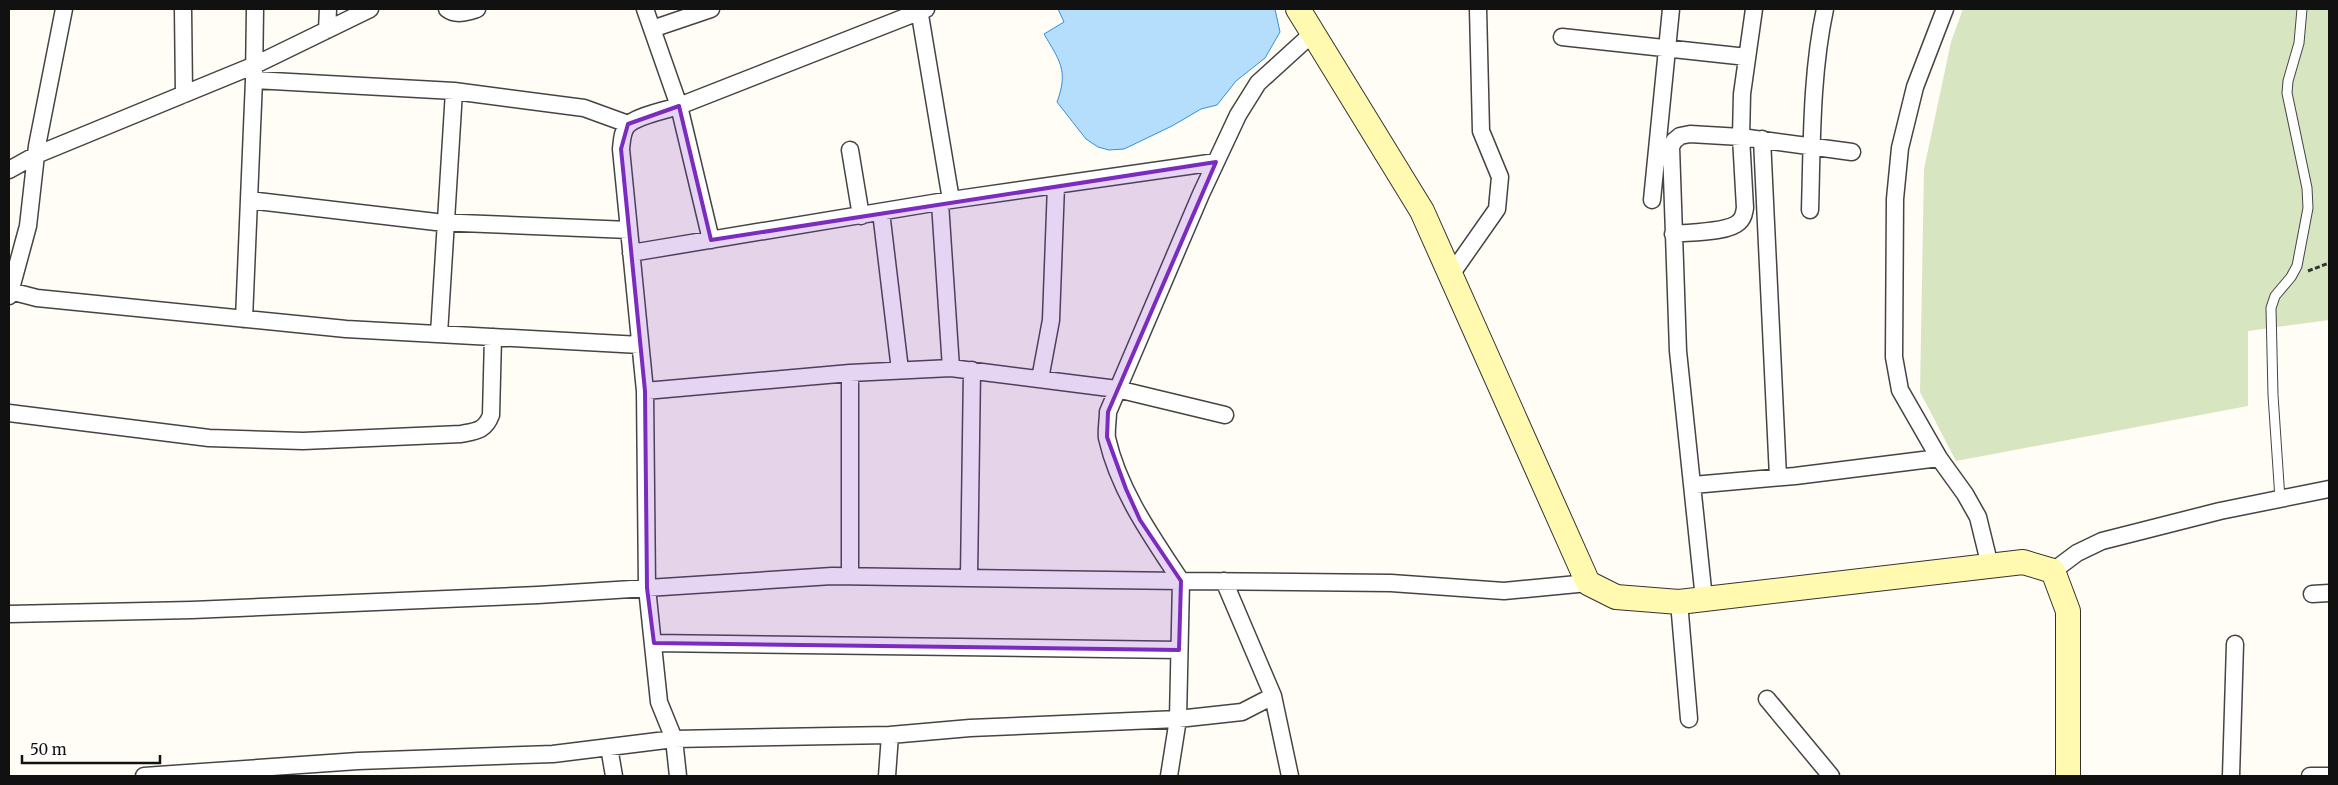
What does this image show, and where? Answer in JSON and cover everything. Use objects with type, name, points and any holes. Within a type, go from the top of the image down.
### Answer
[{"type":"main road","points":[[1298,9],[1422,211],[1588,583],[1616,597],[1679,602],[2023,562],[2052,571],[2068,611],[2068,776]]},
{"type":"street","points":[[64,9],[36,155],[28,226],[10,293],[37,298],[346,329],[640,345]]},
{"type":"street","points":[[183,9],[184,94]]},
{"type":"street","points":[[244,319],[255,72],[255,9]]},
{"type":"street","points":[[327,30],[328,9]]},
{"type":"street","points":[[9,170],[36,155],[184,94],[255,72],[327,30],[370,9]]},
{"type":"street","points":[[447,9],[453,13],[459,13],[477,9]]},
{"type":"street","points":[[645,9],[680,106],[711,240]]},
{"type":"street","points":[[652,29],[711,9]]},
{"type":"street","points":[[678,776],[674,739],[659,702],[647,588],[645,392],[621,149],[628,124],[640,118],[680,106],[921,9],[946,202],[951,368]]},
{"type":"street","points":[[1450,276],[1497,209],[1500,177],[1481,131],[1478,9]]},
{"type":"street","points":[[1652,200],[1671,9]]},
{"type":"street","points":[[1673,234],[1720,229],[1738,224],[1743,217],[1745,208],[1741,137],[1742,94],[1754,9]]},
{"type":"street","points":[[1810,210],[1819,35],[1825,9]]},
{"type":"street","points":[[1945,9],[1915,88],[1900,148],[1895,199],[1894,357],[1900,390],[1939,458],[1965,494],[1978,517],[1990,566]]},
{"type":"street","points":[[1169,776],[1178,719],[1181,581],[1140,520],[1126,489],[1107,437],[1108,412],[1238,115],[1258,83],[1313,33]]},
{"type":"street","points":[[1562,37],[1667,50],[1747,57]]},
{"type":"street","points":[[255,72],[454,91],[584,108],[628,124]]},
{"type":"street","points":[[439,334],[454,91]]},
{"type":"street","points":[[1704,599],[1678,351],[1670,157],[1674,141],[1680,136],[1690,134],[1741,137],[1852,152]]},
{"type":"street","points":[[1762,139],[1778,477]]},
{"type":"street","points":[[850,150],[861,216]]},
{"type":"street","points":[[631,253],[881,212],[1216,162]]},
{"type":"street","points":[[1040,379],[1051,320],[1056,185]]},
{"type":"street","points":[[249,200],[446,222],[628,230]]},
{"type":"street","points":[[881,212],[900,370]]},
{"type":"street","points":[[9,413],[209,438],[303,440],[461,434],[479,431],[487,426],[491,416],[493,337]]},
{"type":"street","points":[[645,392],[850,373],[951,368],[1117,389],[1225,416]]},
{"type":"street","points":[[969,578],[972,370]]},
{"type":"street","points":[[850,373],[850,576]]},
{"type":"street","points":[[1692,486],[1939,458]]},
{"type":"street","points":[[2052,571],[2077,553],[2102,542],[2220,511],[2329,489]]},
{"type":"street","points":[[9,614],[201,609],[647,588],[850,576],[1390,583],[1504,591],[1588,583]]},
{"type":"street","points":[[1224,581],[1273,696],[1290,776]]},
{"type":"street","points":[[2312,594],[2329,594]]},
{"type":"street","points":[[1679,602],[1688,719]]},
{"type":"street","points":[[654,643],[1179,650]]},
{"type":"street","points":[[2231,776],[2236,644]]},
{"type":"street","points":[[144,776],[282,771],[358,761],[553,754],[674,739],[890,735],[970,728],[1178,719],[1242,712],[1273,696]]},
{"type":"street","points":[[1767,699],[1831,776]]},
{"type":"street","points":[[887,776],[890,735]]},
{"type":"street","points":[[609,747],[614,776]]},
{"type":"street","points":[[2310,776],[2329,776]]},
{"type":"lane","points":[[2280,499],[2273,395],[2271,308],[2275,296],[2291,277],[2297,266],[2308,208],[2307,188],[2287,93],[2288,81],[2299,43],[2302,9]]},
{"type":"highlighted area","points":[[679,106],[711,240],[1216,162],[1108,412],[1107,437],[1126,489],[1140,520],[1181,581],[1179,650],[654,643],[647,588],[645,391],[621,149],[628,124]]},
{"type":"green space","points":[[1963,9],[2329,9],[2329,320],[2248,331],[2248,406],[1956,461],[1920,392],[1924,169],[1951,42]]},
{"type":"water","points":[[1058,9],[1275,9],[1280,32],[1265,58],[1236,81],[1217,105],[1201,109],[1172,126],[1124,149],[1109,150],[1098,147],[1086,139],[1057,102],[1062,82],[1061,66],[1044,34],[1064,22]]}]
